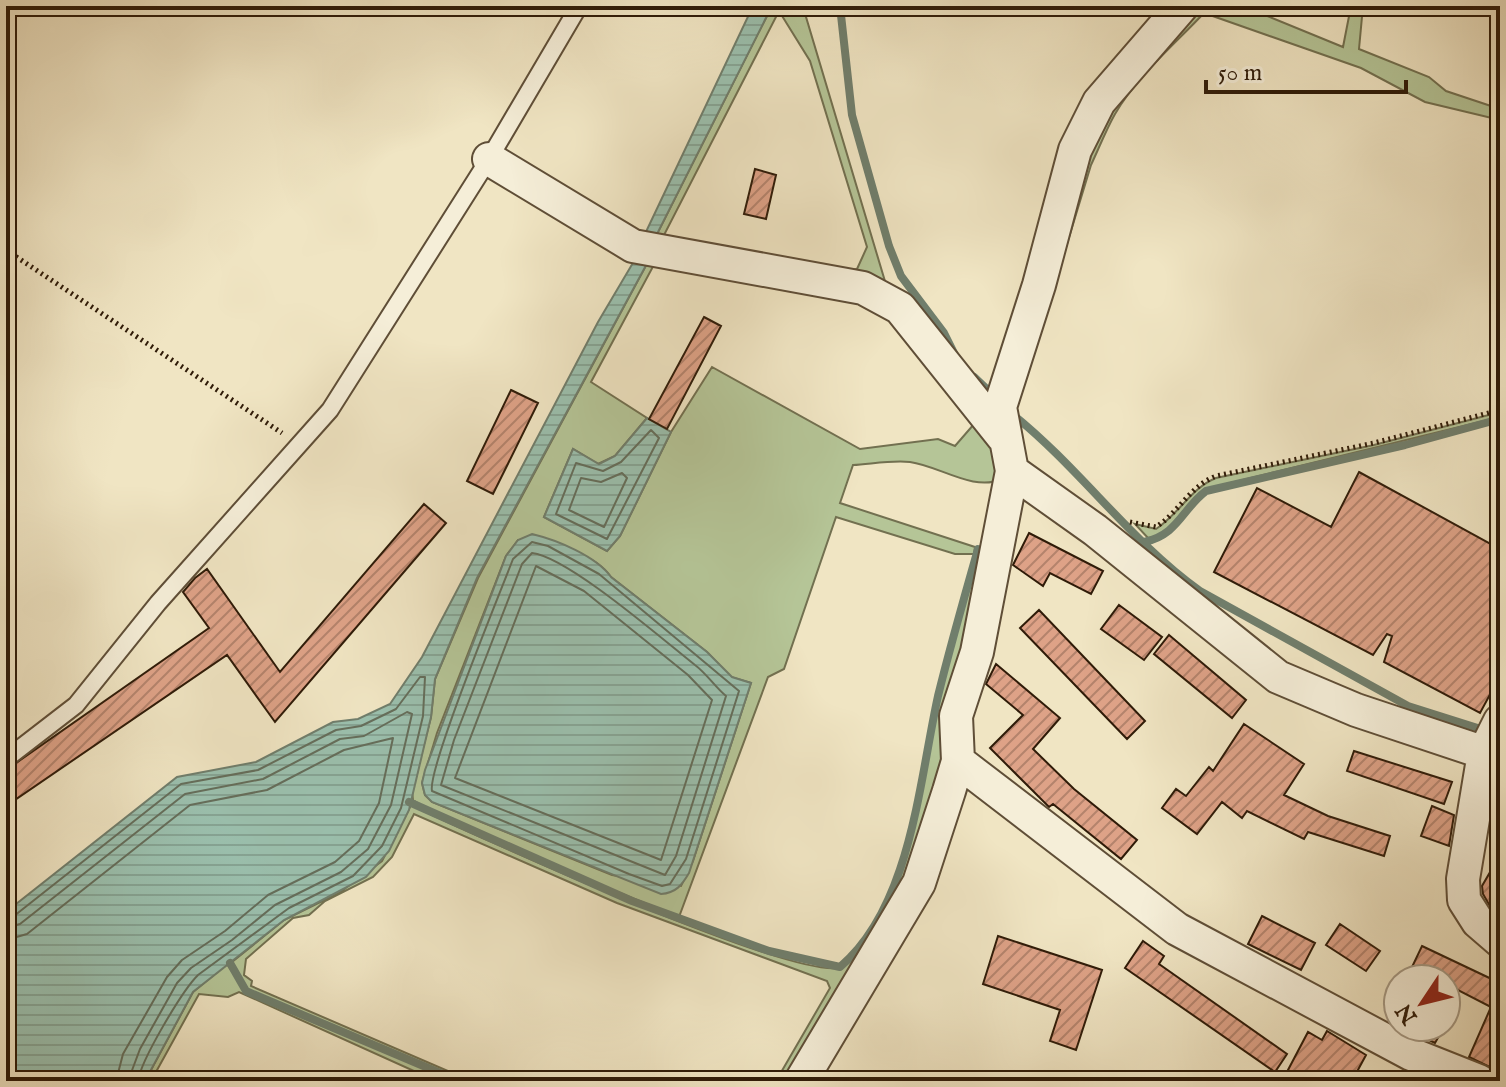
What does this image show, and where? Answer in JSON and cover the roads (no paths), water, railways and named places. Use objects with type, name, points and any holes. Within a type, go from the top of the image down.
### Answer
[{"type":"street","points":[[801,1081],[919,883],[958,761],[956,716],[977,652],[1008,455],[1000,407],[1039,285],[1075,150],[1099,102],[1182,6]]},
{"type":"street","points":[[489,159],[633,246],[863,288],[900,308],[1008,455],[1095,530],[1278,677],[1356,710],[1492,756]]},
{"type":"street","points":[[1500,721],[1463,879],[1464,900],[1478,922],[1500,941]]},
{"type":"street","points":[[958,761],[1177,929],[1411,1054],[1479,1081]]},
{"type":"lane","points":[[6,759],[76,705],[158,603],[330,410],[489,159],[579,6]]},
{"type":"water","points":[[753,6],[772,6],[655,238],[644,236]]},
{"type":"water","points":[[637,256],[650,258],[477,578],[435,679],[431,717],[409,810],[389,851],[366,877],[284,920],[193,992],[145,1081],[6,1081],[6,912],[177,777],[256,762],[333,722],[358,719],[390,704],[422,657],[598,322]]},
{"type":"water","points":[[647,418],[671,432],[620,536],[607,551],[544,517],[573,449],[599,464],[615,456]]},
{"type":"water","points":[[532,534],[553,540],[596,562],[707,652],[732,677],[751,683],[689,873],[681,885],[671,892],[661,894],[432,802],[425,795],[422,783],[425,770],[506,556],[518,540]]},
{"type":"waterway","points":[[840,6],[852,115],[889,246],[901,276],[944,333],[955,355]]},
{"type":"waterway","points":[[974,377],[994,396]]},
{"type":"waterway","points":[[1011,413],[1036,434],[1150,550],[1200,591],[1408,706],[1484,730]]},
{"type":"waterway","points":[[1144,542],[1165,534],[1206,491],[1405,445],[1500,419]]},
{"type":"waterway","points":[[409,802],[632,901],[769,951],[840,967],[864,942],[883,911],[897,878],[917,804],[947,659],[978,549],[983,551]]},
{"type":"waterway","points":[[230,963],[246,991],[459,1081]]}]
